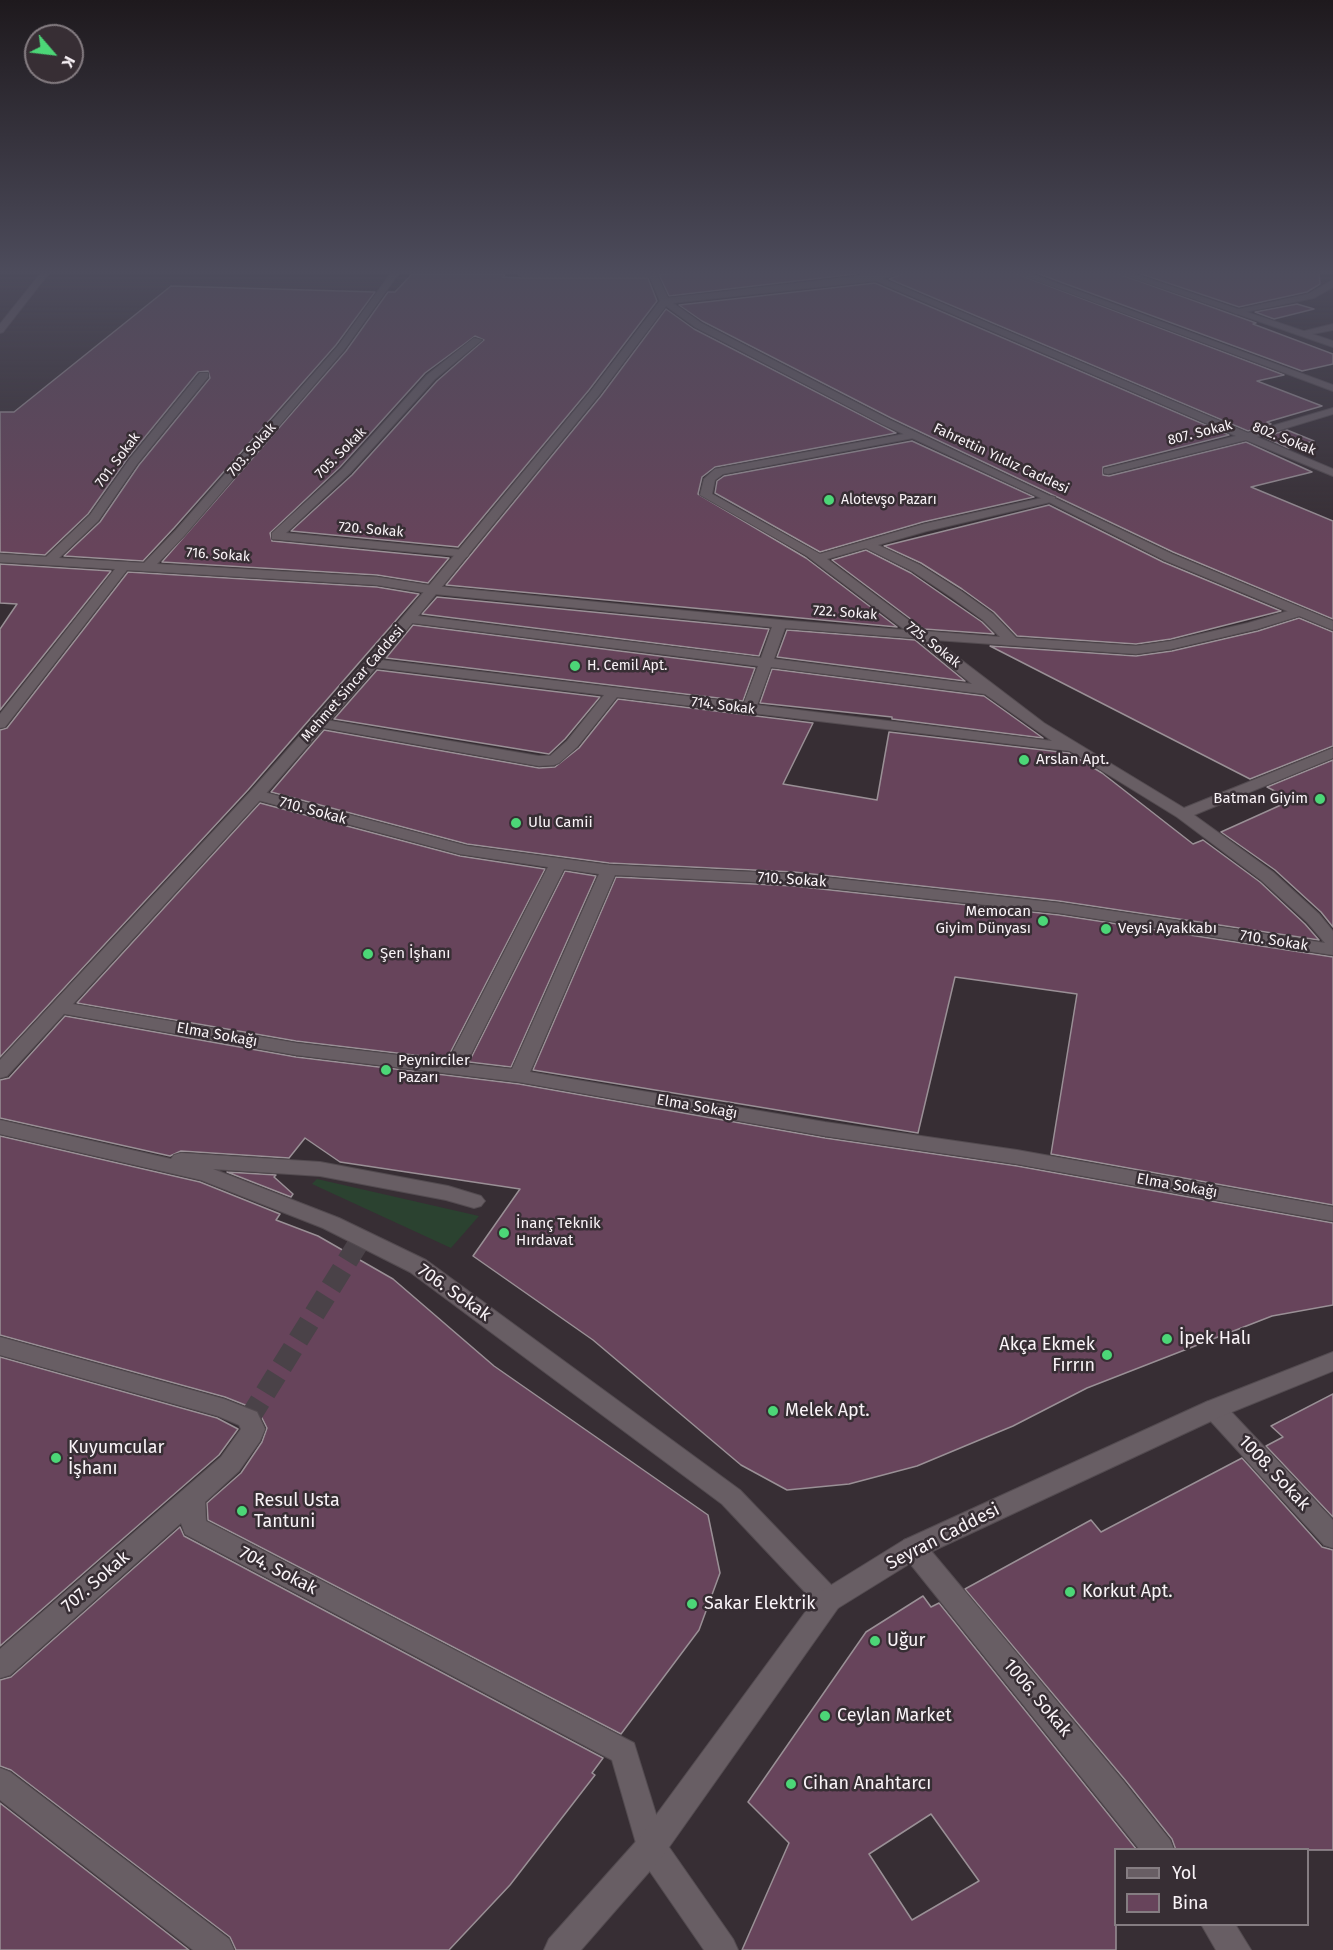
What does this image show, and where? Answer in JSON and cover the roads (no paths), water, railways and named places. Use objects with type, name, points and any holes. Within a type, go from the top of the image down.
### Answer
[{"type":"street","name":"703. Sokak","points":[[148,566],[180,533],[327,364]]},
{"type":"street","name":"705. Sokak","points":[[276,536],[346,471],[431,377],[447,364]]},
{"type":"street","name":"Mehmet Sincar Caddesi","points":[[0,1072],[320,723],[434,590],[617,364]]},
{"type":"street","name":"Fahrettin Yıldız Caddesi","points":[[775,364],[915,435],[1052,499],[1168,557],[1333,626]]},
{"type":"street","name":"802. Sokak","points":[[1074,364],[1333,473]]},
{"type":"street","points":[[1268,364],[1333,388]]},
{"type":"street","name":"701. Sokak","points":[[51,559],[94,518],[133,462],[204,375]]},
{"type":"street","name":"807. Sokak","points":[[1108,471],[1245,437],[1333,411]]},
{"type":"street","name":"725. Sokak","points":[[915,435],[719,471],[710,479],[706,495],[819,558],[989,690],[1074,747],[1183,814],[1266,876],[1313,918],[1333,942]]},
{"type":"street","points":[[819,558],[1052,499]]},
{"type":"street","name":"720. Sokak","points":[[276,536],[463,554]]},
{"type":"street","points":[[867,544],[916,568],[956,594],[988,617],[1011,641]]},
{"type":"street","name":"716. Sokak","points":[[0,558],[51,559],[377,581],[434,590]]},
{"type":"street","points":[[0,724],[125,564]]},
{"type":"street","name":"722. Sokak","points":[[434,590],[780,624],[1136,650],[1171,645],[1252,626],[1298,612]]},
{"type":"street","points":[[410,619],[989,690]]},
{"type":"street","points":[[749,708],[780,624]]},
{"type":"street","name":"714. Sokak","points":[[372,663],[1074,747]]},
{"type":"street","points":[[320,723],[539,761],[554,760],[572,744],[614,693]]},
{"type":"street","points":[[1183,814],[1333,753]]},
{"type":"street","name":"710. Sokak","points":[[256,795],[466,851],[609,870],[794,879],[1036,906],[1333,950]]},
{"type":"street","points":[[456,1068],[462,1051],[558,864]]},
{"type":"street","points":[[519,1076],[609,870]]},
{"type":"street","name":"Elma Sokağı","points":[[61,1008],[296,1049],[519,1076],[825,1129],[1017,1157],[1333,1214]]},
{"type":"street","name":"706. Sokak","points":[[0,1127],[206,1174],[331,1223],[418,1266],[731,1497],[829,1600]]},
{"type":"street","points":[[140,1159],[221,1161],[320,1169],[448,1193],[474,1201]]},
{"type":"street","points":[[0,1346],[224,1408],[249,1419],[254,1429],[248,1442],[230,1464],[192,1498]]},
{"type":"street","name":"Seyran Caddesi","points":[[560,1950],[651,1847],[829,1600],[913,1548],[1215,1409],[1333,1361]]},
{"type":"street","name":"1008. Sokak","points":[[1215,1409],[1333,1537]]},
{"type":"street","name":"707. Sokak","points":[[0,1666],[192,1498]]},
{"type":"street","name":"704. Sokak","points":[[192,1498],[194,1527],[624,1752],[651,1847]]},
{"type":"street","name":"1006. Sokak","points":[[913,1548],[1114,1791],[1157,1848]]},
{"type":"street","points":[[0,1782],[218,1950]]},
{"type":"street","points":[[651,1847],[722,1950]]},
{"type":"street","points":[[1217,1926],[1235,1950]]},
{"type":"tunnel","points":[[249,1419],[361,1239]]},
{"type":"place","name":"Alotevşo Pazarı","points":[[829,500]]},
{"type":"place","name":"H. Cemil Apt.","points":[[575,666]]},
{"type":"place","name":"Arslan Apt.","points":[[1024,760]]},
{"type":"place","name":"Batman Giyim","points":[[1320,799]]},
{"type":"place","name":"Ulu Camii","points":[[516,823]]},
{"type":"place","name":"Memocan Giyim Dünyası","points":[[1043,921]]},
{"type":"place","name":"Veysi Ayakkabı","points":[[1106,929]]},
{"type":"place","name":"Şen İşhanı","points":[[368,954]]},
{"type":"place","name":"Peynirciler Pazarı","points":[[386,1070]]},
{"type":"place","name":"İnanç Teknik Hırdavat","points":[[504,1233]]},
{"type":"place","name":"İpek Halı","points":[[1167,1339]]},
{"type":"place","name":"Akça Ekmek Fırrın","points":[[1107,1355]]},
{"type":"place","name":"Melek Apt.","points":[[773,1411]]},
{"type":"place","name":"Kuyumcular İşhanı","points":[[56,1458]]},
{"type":"place","name":"Resul Usta Tantuni","points":[[242,1511]]},
{"type":"place","name":"Korkut Apt.","points":[[1070,1592]]},
{"type":"place","name":"Sakar Elektrik","points":[[692,1604]]},
{"type":"place","name":"Uğur","points":[[875,1641]]},
{"type":"place","name":"Ceylan Market","points":[[825,1716]]},
{"type":"place","name":"Cihan Anahtarcı","points":[[791,1784]]}]
